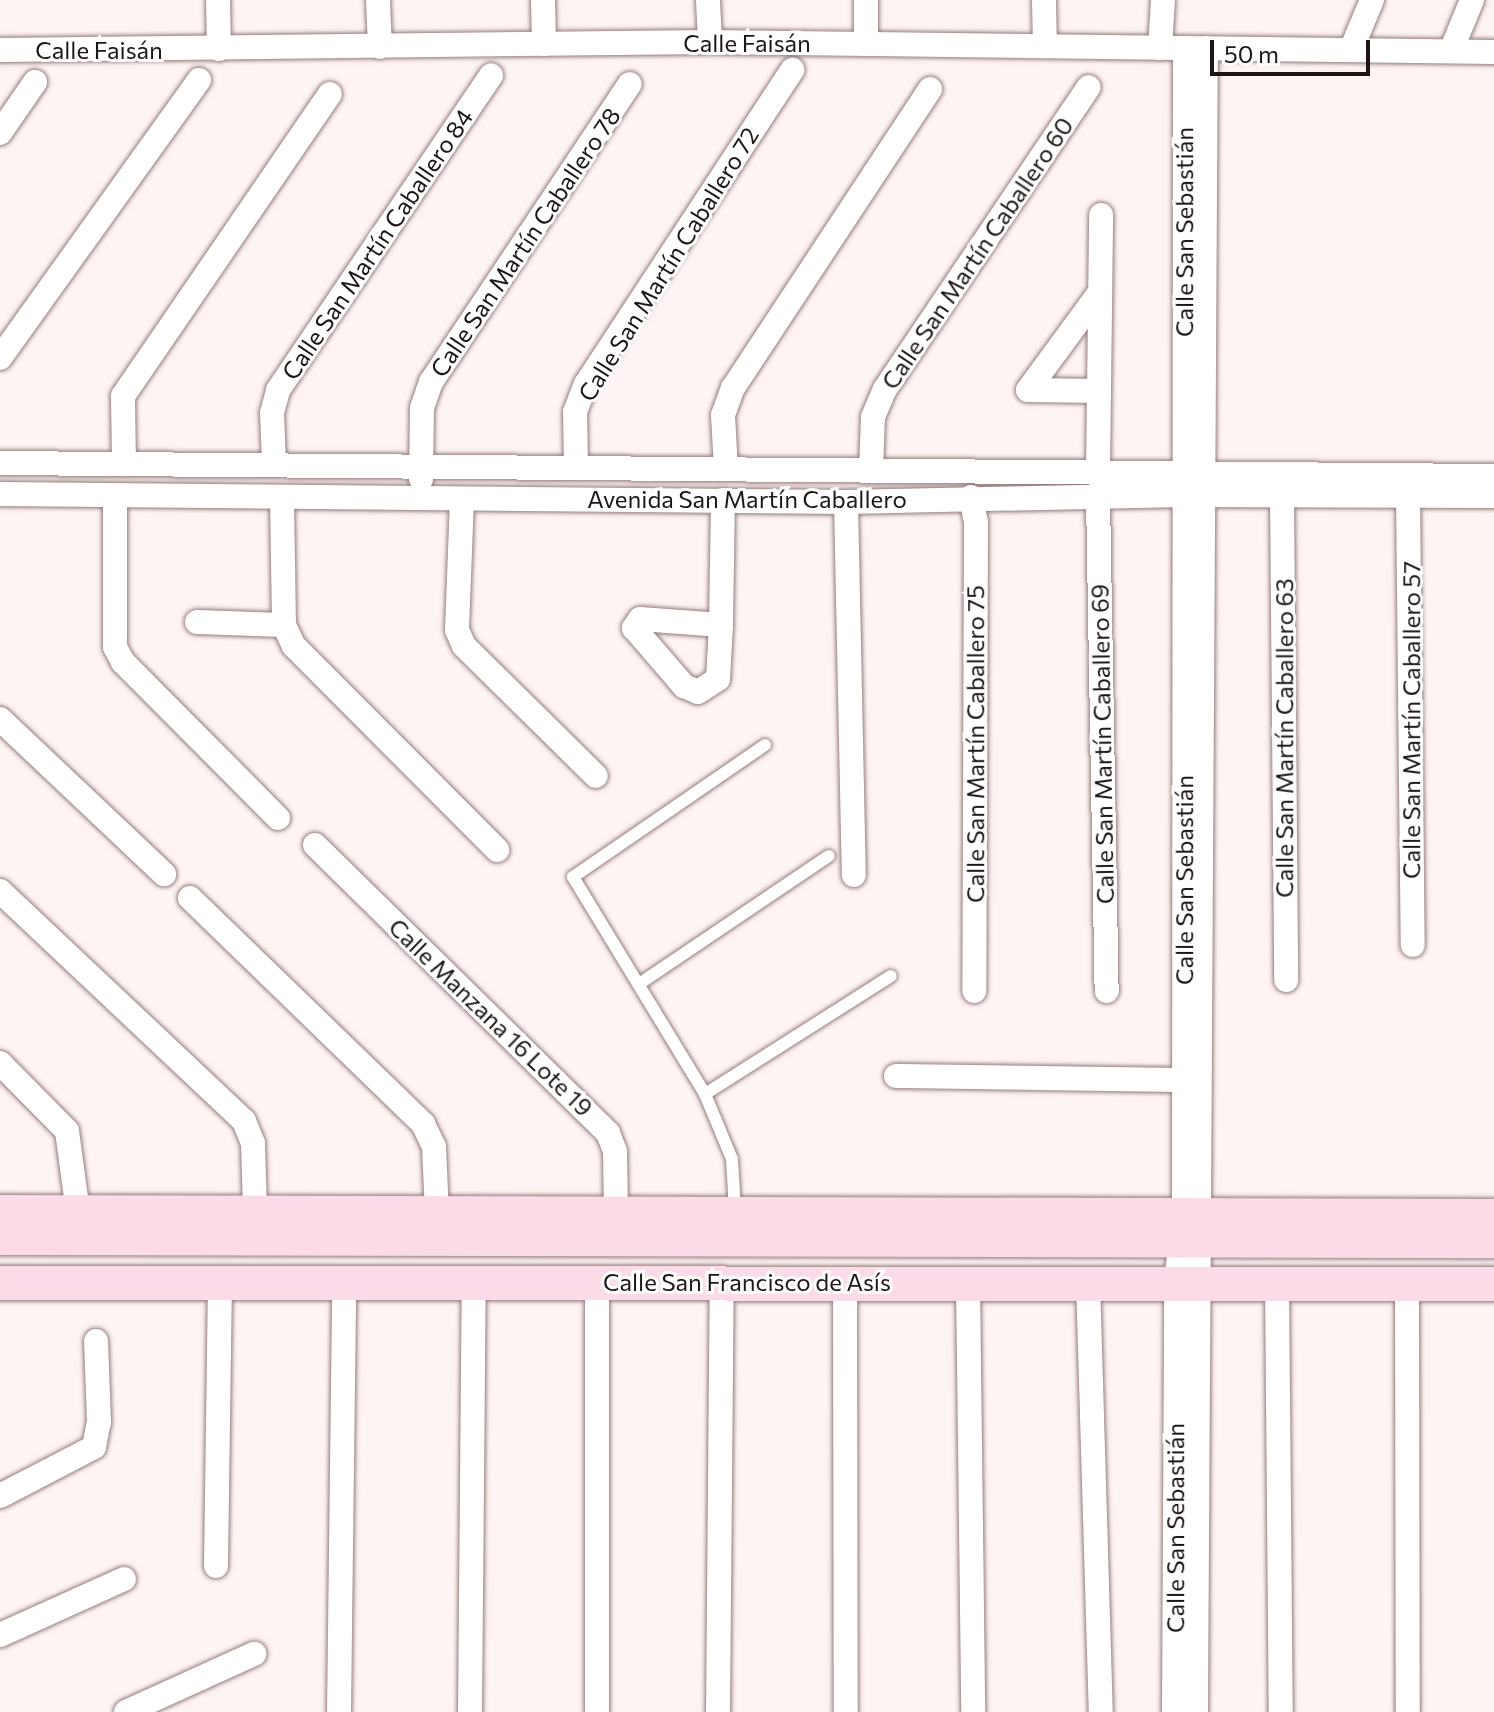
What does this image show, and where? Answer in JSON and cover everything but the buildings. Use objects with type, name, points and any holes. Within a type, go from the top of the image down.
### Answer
[{"type":"street","points":[[218,0],[219,49]]},
{"type":"street","points":[[378,0],[380,47]]},
{"type":"street","points":[[543,0],[544,44]]},
{"type":"street","points":[[708,0],[710,42]]},
{"type":"street","points":[[866,0],[866,44]]},
{"type":"street","points":[[1044,0],[1045,46]]},
{"type":"street","points":[[1160,48],[1163,0]]},
{"type":"street","points":[[1351,50],[1372,0]]},
{"type":"street","points":[[1451,51],[1472,0]]},
{"type":"street","name":"Calle Faisán","points":[[0,50],[710,42],[1494,52]]},
{"type":"street","name":"Calle San Sebastián","points":[[1174,1712],[1189,1249],[1196,48]]},
{"type":"street","name":"Calle San Martín Caballero 72","points":[[576,467],[575,412],[586,384],[792,70]]},
{"type":"street","name":"Calle San Martín Caballero 84","points":[[274,464],[272,413],[278,390],[491,75]]},
{"type":"street","points":[[0,358],[199,80]]},
{"type":"street","points":[[0,133],[35,82]]},
{"type":"street","name":"Calle San Martín Caballero 78","points":[[421,499],[422,408],[431,382],[630,84]]},
{"type":"street","name":"Calle San Martín Caballero 60","points":[[871,471],[873,417],[885,389],[1089,87]]},
{"type":"street","points":[[726,469],[723,415],[733,388],[930,89]]},
{"type":"street","points":[[124,463],[123,396],[330,94]]},
{"type":"street","name":"Calle San Martín Caballero 69","points":[[1101,215],[1098,484],[1107,991]]},
{"type":"street","points":[[1099,391],[1028,390],[1100,292]]},
{"type":"street","name":"Avenida San Martín Caballero","points":[[0,463],[871,471],[1098,484],[1494,476]]},
{"type":"street","name":"Avenida San Martín Caballero","points":[[0,494],[846,502],[971,497],[1098,484]]},
{"type":"street","name":"Calle San Sebastián","points":[[1194,484],[1184,1080],[1196,1712]]},
{"type":"street","name":"Avenida San Martín Caballero","points":[[1194,484],[1282,495],[1494,496]]},
{"type":"street","name":"Calle San Martín Caballero 63","points":[[1282,495],[1286,980]]},
{"type":"street","name":"Calle San Martín Caballero 57","points":[[1408,495],[1413,945]]},
{"type":"street","points":[[115,497],[115,647],[123,662],[278,818]]},
{"type":"street","name":"Calle San Martín Caballero 75","points":[[971,497],[976,522],[974,991]]},
{"type":"street","points":[[282,498],[284,625],[294,646],[497,850]]},
{"type":"street","points":[[462,499],[457,630],[464,646],[596,776]]},
{"type":"street","points":[[721,625],[723,500]]},
{"type":"street","points":[[846,502],[854,875]]},
{"type":"street","points":[[197,622],[284,625]]},
{"type":"street","points":[[0,719],[164,874]]},
{"type":"street","name":"Calle Manzana 16 Lote 19","points":[[315,845],[608,1133],[615,1151],[616,1213]]},
{"type":"street","points":[[0,891],[244,1121],[253,1143],[255,1212]]},
{"type":"street","points":[[190,898],[423,1124],[434,1147],[437,1213]]},
{"type":"street","points":[[0,1063],[67,1131],[78,1212]]},
{"type":"street","points":[[896,1076],[1184,1080]]},
{"type":"street","name":"Calle San Francisco de Asís","points":[[0,1212],[735,1213],[1189,1249],[1494,1265]]},
{"type":"street","name":"Calle San Francisco de Asís","points":[[0,1238],[1189,1249],[1494,1216]]},
{"type":"street","name":"Calle San Francisco de Asís","points":[[0,1262],[1189,1249],[1494,1241]]},
{"type":"street","name":"Calle San Francisco de Asís","points":[[0,1283],[1088,1281],[1189,1249],[1277,1282],[1494,1284]]},
{"type":"street","points":[[718,1712],[722,1281]]},
{"type":"street","points":[[968,1281],[973,1712]]},
{"type":"street","points":[[1088,1281],[1101,1712]]},
{"type":"street","points":[[216,1566],[220,1282]]},
{"type":"street","points":[[339,1712],[344,1282]]},
{"type":"street","points":[[470,1712],[474,1282]]},
{"type":"street","points":[[597,1282],[597,1712]]},
{"type":"street","points":[[845,1282],[846,1712]]},
{"type":"street","points":[[1277,1282],[1281,1712]]},
{"type":"street","points":[[1407,1283],[1408,1712]]},
{"type":"street","points":[[0,1496],[94,1447],[99,1422],[96,1341]]},
{"type":"street","points":[[0,1635],[124,1579]]},
{"type":"street","points":[[126,1712],[254,1654]]},
{"type":"lane","points":[[735,1213],[732,1159],[705,1094],[573,877],[765,745]]},
{"type":"lane","points":[[639,984],[829,856]]},
{"type":"lane","points":[[705,1094],[891,976]]}]
